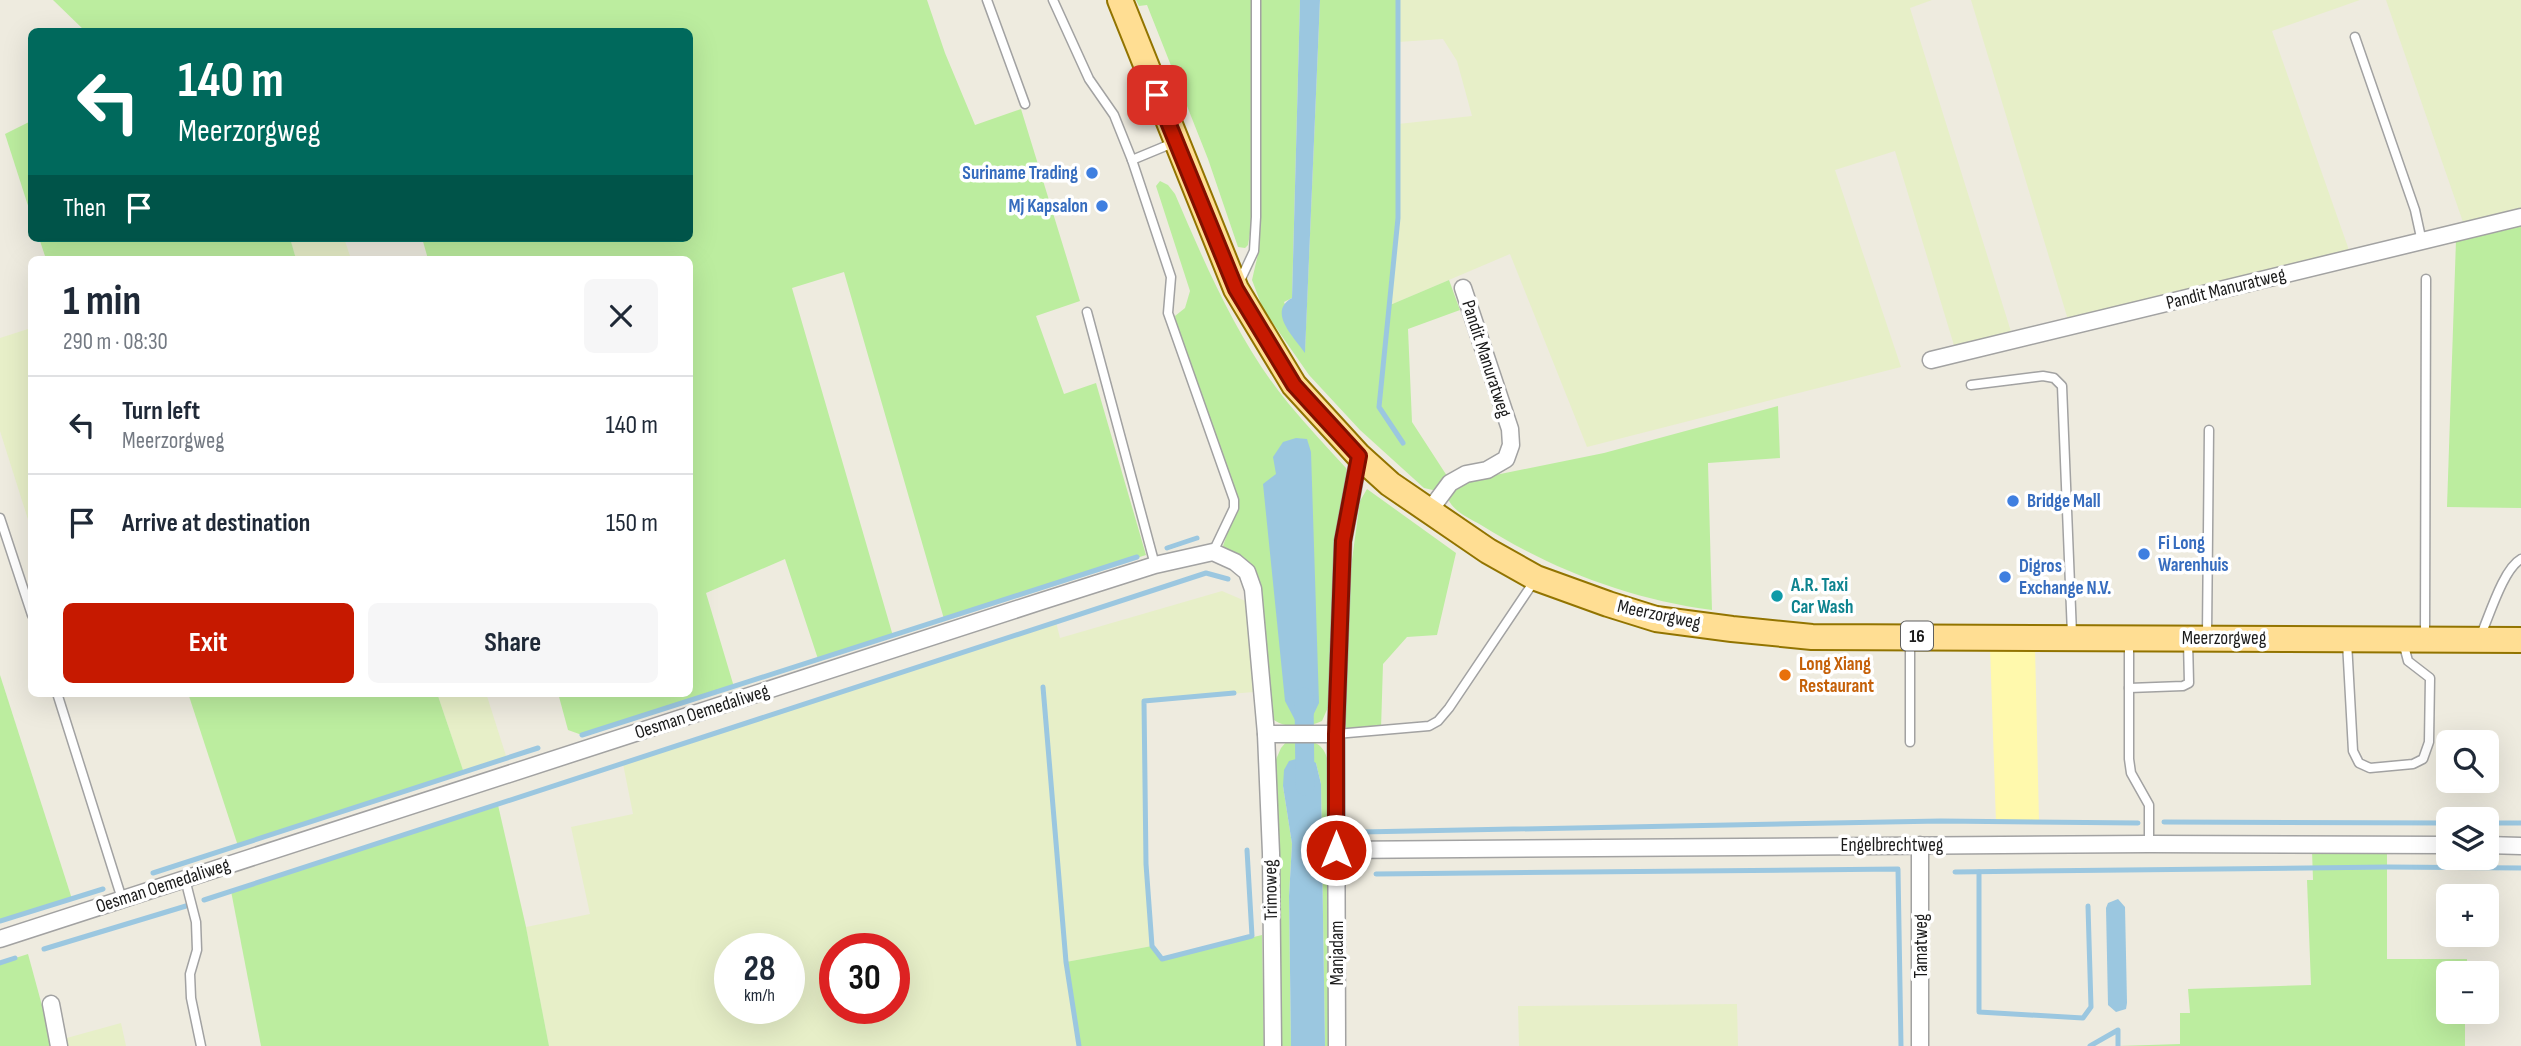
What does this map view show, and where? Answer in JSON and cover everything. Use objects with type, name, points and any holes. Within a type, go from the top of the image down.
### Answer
[{"type":"main road","name":"Meerzorgweg","points":[[1120,0],[1236,289],[1294,385],[1359,456],[1390,484],[1488,551],[1536,578],[1656,619],[1812,636],[2521,640]]},
{"type":"street","name":"Pandit Manuratweg","points":[[1931,360],[2521,217]]},
{"type":"street","name":"Pandit Manuratweg","points":[[1430,510],[1450,483],[1466,474],[1487,470],[1506,459],[1511,445],[1510,429],[1463,288]]},
{"type":"street","name":"Manjadam","points":[[1337,1046],[1336,850],[1330,734],[1343,541],[1359,456]]},
{"type":"street","name":"Oesman Oemedaliweg","points":[[0,939],[1156,565],[1213,552]]},
{"type":"street","points":[[1213,552],[1235,562],[1247,572],[1253,589],[1272,734],[1330,734]]},
{"type":"street","name":"Trimoweg","points":[[1272,734],[1273,1046]]},
{"type":"street","name":"Engelbrechtweg","points":[[1336,850],[1920,845],[2436,845]]},
{"type":"street","name":"Tamatweg","points":[[1920,845],[1920,1046]]},
{"type":"street","points":[[2499,845],[2521,846]]},
{"type":"street","points":[[51,1004],[60,1046]]},
{"type":"lane","points":[[987,0],[1025,104]]},
{"type":"lane","points":[[1053,0],[1089,79],[1114,115],[1171,277],[1168,313],[1234,500],[1234,508],[1213,552]]},
{"type":"lane","points":[[1236,289],[1254,251],[1256,0]]},
{"type":"lane","points":[[2355,37],[2415,210],[2422,242]]},
{"type":"lane","points":[[1132,160],[1176,142]]},
{"type":"lane","points":[[2347,639],[2353,751],[2358,763],[2371,768],[2413,764],[2423,759],[2427,752],[2430,678],[2408,661],[2414,639],[2426,279]]},
{"type":"lane","points":[[1087,312],[1156,565]]},
{"type":"lane","points":[[1971,385],[2043,376],[2054,378],[2062,386],[2073,637]]},
{"type":"lane","points":[[2129,688],[2183,686],[2189,683],[2197,638],[2209,430]]},
{"type":"lane","points":[[0,518],[28,603]]},
{"type":"lane","points":[[2479,640],[2506,576],[2521,559]]},
{"type":"lane","points":[[1330,734],[1415,728],[1438,721],[1536,578]]},
{"type":"lane","points":[[1910,636],[1910,742]]},
{"type":"lane","points":[[2129,638],[2129,759],[2131,773],[2149,805],[2149,844]]},
{"type":"lane","points":[[58,697],[122,899]]},
{"type":"lane","points":[[185,879],[196,922],[197,950],[190,974],[191,998],[201,1046]]},
{"type":"green space","points":[[53,0],[927,0],[945,53],[975,125],[1021,109],[1080,301],[1036,316],[1064,394],[1096,383],[1146,555],[944,619],[844,272],[792,288],[893,636],[818,659],[785,559],[706,593],[734,687],[582,735],[568,730],[559,697],[693,697],[693,256],[427,256],[423,242],[693,242],[693,28],[82,28]]},
{"type":"green space","points":[[1136,0],[1252,0],[1252,221],[1248,245],[1245,248],[1238,247],[1208,159],[1147,5],[1139,6]]},
{"type":"green space","points":[[1261,0],[1300,0],[1292,298],[1284,302],[1305,351],[1320,0],[1398,0],[1398,218],[1390,305],[1449,280],[1460,310],[1408,329],[1412,422],[1449,479],[1437,491],[1424,488],[1360,430],[1309,375],[1263,309],[1252,280],[1258,254],[1261,216]]},
{"type":"green space","points":[[1399,0],[1932,0],[1910,8],[2013,338],[1956,352],[1895,151],[1835,170],[1901,367],[1587,447],[1510,254],[1390,305],[1398,218],[1398,124],[1472,116],[1457,61],[1443,39],[1398,42]]},
{"type":"green space","points":[[1971,0],[2360,0],[2272,31],[2350,253],[2069,323]]},
{"type":"green space","points":[[2386,0],[2521,0],[2521,209],[2464,225]]},
{"type":"green space","points":[[28,122],[28,206],[5,134]]},
{"type":"green space","points":[[1160,181],[1168,185],[1175,194],[1211,276],[1254,355],[1288,403],[1346,468],[1348,475],[1335,548],[1329,705],[1322,721],[1316,724],[1287,725],[1269,716],[1261,607],[1223,546],[1238,502],[1178,333],[1175,316],[1185,308],[1190,291],[1156,186]]},
{"type":"green space","points":[[2521,223],[2521,508],[2447,507],[2456,240]]},
{"type":"green space","points":[[40,242],[291,242],[295,256],[45,256]]},
{"type":"green space","points":[[291,242],[345,242],[350,256],[295,256]]},
{"type":"green space","points":[[28,329],[28,520],[0,431],[0,338]]},
{"type":"green space","points":[[1778,406],[1780,458],[1708,463],[1712,610],[1621,590],[1563,568],[1467,517],[1454,508],[1448,499],[1449,493],[1466,481],[1604,453]]},
{"type":"green space","points":[[1367,489],[1456,553],[1437,635],[1407,637],[1383,664],[1381,729],[1348,732],[1343,719],[1351,567],[1360,501]]},
{"type":"green space","points":[[1222,591],[1250,603],[1254,692],[1144,701],[1146,864],[1152,946],[1066,962],[1079,1046],[549,1046],[526,927],[590,914],[571,827],[633,814],[623,764],[1056,622],[1060,638]]},
{"type":"green space","points":[[0,675],[72,899],[0,921]]},
{"type":"green space","points":[[189,697],[438,697],[464,773],[238,846]]},
{"type":"green space","points":[[438,697],[487,697],[507,759],[464,773]]},
{"type":"green space","points":[[1287,741],[1313,742],[1322,748],[1328,761],[1332,1046],[1325,1046],[1321,784],[1316,763],[1283,786],[1292,844],[1289,896],[1291,1046],[1279,1046],[1274,764]]},
{"type":"green space","points":[[498,805],[526,927],[549,1046],[261,1046],[231,891]]},
{"type":"green space","points":[[2312,850],[2387,850],[2387,959],[2467,959],[2436,961],[2436,1024],[2465,1024],[2465,1046],[2118,1046],[2180,1044],[2180,1013],[2190,1013],[2188,989],[2311,985],[2307,880],[2313,880]]},
{"type":"green space","points":[[1262,935],[1264,1046],[1079,1046],[1066,962],[1152,946],[1163,959]]},
{"type":"green space","points":[[28,954],[53,1046],[0,1046],[0,963]]},
{"type":"green space","points":[[1737,1004],[1738,1046],[1519,1046],[1518,1006]]},
{"type":"green space","points":[[121,1023],[126,1046],[65,1046],[63,1039]]},
{"type":"sand","points":[[1990,647],[2035,647],[2039,822],[1996,822]]},
{"type":"water","points":[[1300,0],[1320,0],[1305,353],[1289,332],[1282,317],[1285,304],[1292,298]]},
{"type":"water","points":[[1296,438],[1307,439],[1311,452],[1319,703],[1310,722],[1296,722],[1285,701],[1263,484],[1276,474],[1273,457],[1283,442]]},
{"type":"water","points":[[1296,759],[1316,763],[1321,784],[1325,1046],[1291,1046],[1289,896],[1292,844],[1283,786],[1284,770],[1289,761]]},
{"type":"water","points":[[2118,899],[2125,907],[2127,1003],[2126,1009],[2116,1012],[2108,1005],[2106,908],[2108,903]]},
{"type":"waterway","points":[[1398,0],[1398,218],[1379,407],[1403,443]]},
{"type":"waterway","points":[[1167,548],[1197,538]]},
{"type":"waterway","points":[[582,735],[1137,557]]},
{"type":"waterway","points":[[204,900],[1206,573],[1228,579]]},
{"type":"waterway","points":[[1043,687],[1066,962],[1079,1046]]},
{"type":"waterway","points":[[1234,693],[1144,701],[1146,864],[1152,946],[1162,959],[1252,936],[1247,850]]},
{"type":"waterway","points":[[1304,697],[1305,786]]},
{"type":"waterway","points":[[153,873],[538,748]]},
{"type":"waterway","points":[[1361,832],[1941,821],[2138,823]]},
{"type":"waterway","points":[[2164,822],[2436,823]]},
{"type":"waterway","points":[[2499,823],[2521,823]]},
{"type":"waterway","points":[[1955,872],[2521,868]]},
{"type":"waterway","points":[[1376,874],[1898,869],[1901,1046]]},
{"type":"waterway","points":[[1979,872],[1979,1012],[2083,1018],[2091,1007],[2088,906]]},
{"type":"waterway","points":[[0,921],[103,889]]},
{"type":"waterway","points":[[44,949],[186,906]]},
{"type":"waterway","points":[[0,963],[15,958]]},
{"type":"waterway","points":[[2090,1046],[2118,1030],[2118,1046]]},
{"type":"place","name":"Suriname Trading","points":[[1092,173]]},
{"type":"place","name":"Mj Kapsalon","points":[[1102,206]]},
{"type":"place","name":"Bridge Mall","points":[[2013,501]]},
{"type":"place","name":"Fi Long Warenhuis","points":[[2144,554]]},
{"type":"place","name":"Digros Exchange N.V.","points":[[2005,577]]},
{"type":"place","name":"A.R. Taxi Car Wash","points":[[1777,596]]},
{"type":"place","name":"Long Xiang Restaurant","points":[[1785,675]]},
{"type":"route","points":[[1157,95],[1236,289],[1294,385],[1359,456],[1343,541],[1336,734],[1336,850]]}]
